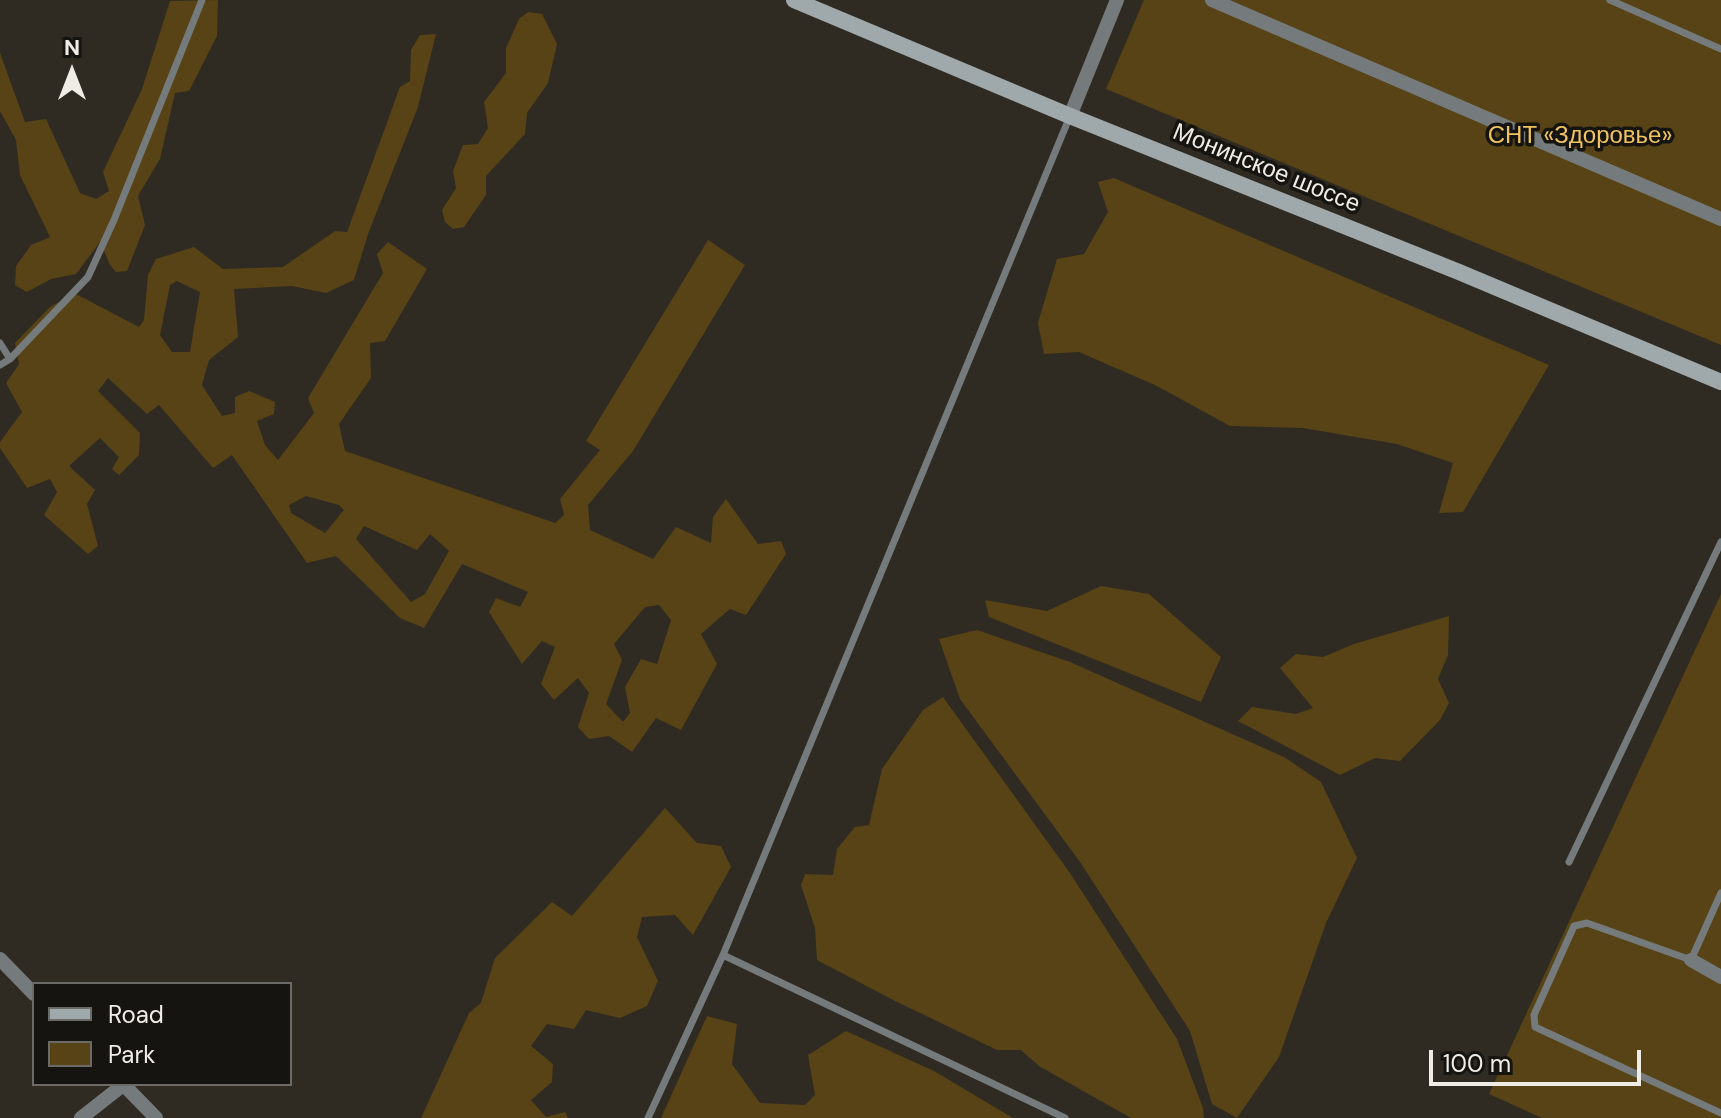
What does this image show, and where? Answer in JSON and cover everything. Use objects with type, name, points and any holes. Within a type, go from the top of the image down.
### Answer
[{"type":"main road","name":"Монинское шоссе","points":[[794,0],[1721,382]]},
{"type":"street","points":[[1070,116],[1117,0]]},
{"type":"street","points":[[1212,0],[1721,219]]},
{"type":"street","points":[[1691,960],[1721,977]]},
{"type":"street","points":[[1,963],[32,992]]},
{"type":"street","points":[[81,1118],[121,1086]]},
{"type":"street","points":[[125,1086],[156,1118]]},
{"type":"lane","points":[[0,365],[10,359],[88,277],[202,0]]},
{"type":"lane","points":[[1610,0],[1721,49]]},
{"type":"lane","points":[[648,1118],[723,955],[1070,116]]},
{"type":"lane","points":[[0,343],[10,359]]},
{"type":"lane","points":[[1569,862],[1721,542]]},
{"type":"lane","points":[[1721,893],[1691,960],[1587,923],[1574,926],[1534,1015],[1535,1027],[1721,1113]]},
{"type":"lane","points":[[723,955],[1065,1118]]},
{"type":"green space","points":[[218,0],[217,36],[189,91],[175,93],[160,159],[138,196],[145,225],[127,271],[116,272],[100,242],[76,274],[51,279],[27,292],[15,285],[16,266],[31,245],[50,237],[20,175],[16,140],[0,111],[0,53],[25,122],[46,119],[80,193],[96,199],[109,191],[103,172],[142,89],[170,1]]},
{"type":"green space","name":"СНТ «Здоровье»","points":[[1144,0],[1721,0],[1721,345],[1106,89]]},
{"type":"green space","points":[[528,12],[542,14],[557,44],[548,83],[527,113],[525,134],[486,176],[486,195],[464,227],[453,229],[445,222],[442,210],[456,188],[453,171],[463,145],[478,144],[488,128],[484,102],[506,73],[506,48],[519,19]]},
{"type":"green space","points":[[436,34],[418,107],[368,234],[354,280],[326,293],[292,286],[234,289],[238,337],[209,360],[202,385],[222,416],[235,413],[235,397],[249,391],[275,402],[274,414],[257,421],[265,445],[278,460],[314,413],[308,398],[383,273],[377,254],[388,242],[427,269],[385,341],[370,343],[371,378],[339,424],[345,451],[555,523],[564,515],[560,499],[600,450],[586,441],[708,240],[745,265],[633,451],[588,505],[590,530],[653,559],[676,527],[711,543],[713,517],[726,499],[758,544],[781,541],[786,554],[746,615],[730,609],[701,634],[717,664],[681,730],[656,718],[632,752],[609,736],[589,739],[578,727],[589,693],[578,678],[554,700],[541,684],[555,647],[542,641],[522,664],[489,612],[496,598],[520,607],[528,592],[462,564],[424,628],[400,618],[336,556],[307,563],[232,455],[213,468],[159,405],[147,414],[108,378],[98,391],[140,433],[139,455],[119,475],[112,469],[119,457],[100,438],[69,466],[95,490],[87,504],[98,546],[88,554],[44,515],[57,492],[50,479],[27,488],[0,448],[0,442],[22,412],[6,383],[19,364],[15,343],[50,307],[74,293],[139,327],[144,320],[148,275],[156,259],[194,247],[223,269],[283,267],[335,231],[347,232],[400,87],[410,81],[411,50],[420,35]],"holes":[[[177,281],[200,292],[190,352],[172,352],[160,335],[170,285]],[[306,496],[339,505],[344,510],[325,533],[291,513],[289,505]],[[364,526],[417,550],[430,534],[449,551],[425,594],[411,602],[356,539]],[[659,605],[671,620],[657,664],[641,659],[625,687],[630,713],[623,722],[606,704],[622,660],[614,644],[645,607]]]},
{"type":"green space","points":[[1114,178],[1549,365],[1463,512],[1439,513],[1453,463],[1397,444],[1303,428],[1230,426],[1157,386],[1079,352],[1044,354],[1038,323],[1057,259],[1084,254],[1108,212],[1098,182]]},
{"type":"green space","points":[[1101,586],[1149,594],[1221,657],[1201,702],[989,617],[985,600],[1047,611]]},
{"type":"green space","points":[[1721,594],[1721,1118],[1542,1118],[1489,1094]]},
{"type":"green space","points":[[1449,616],[1448,655],[1438,679],[1449,703],[1440,720],[1400,761],[1375,758],[1340,775],[1238,721],[1252,707],[1296,714],[1313,708],[1280,668],[1296,654],[1323,657],[1354,644]]},
{"type":"green space","points":[[977,630],[1070,662],[1284,757],[1321,782],[1357,858],[1326,923],[1279,1057],[1237,1118],[1212,1104],[1190,1031],[1080,862],[960,699],[939,639]]},
{"type":"green space","points":[[943,697],[1070,873],[1177,1039],[1204,1118],[1131,1118],[1039,1066],[1021,1050],[997,1050],[817,960],[815,928],[801,885],[805,874],[833,875],[837,849],[855,827],[869,825],[882,769],[923,710]]},
{"type":"green space","points":[[665,808],[697,843],[721,846],[731,867],[693,935],[675,915],[642,917],[637,937],[658,981],[647,1006],[620,1018],[586,1010],[574,1029],[547,1024],[531,1046],[553,1064],[552,1082],[531,1100],[546,1117],[565,1112],[568,1118],[421,1118],[469,1013],[481,1003],[495,958],[552,902],[572,916]]},
{"type":"green space","points":[[707,1016],[737,1024],[732,1064],[760,1103],[805,1105],[815,1095],[808,1055],[846,1031],[934,1071],[1013,1118],[661,1118]]}]
